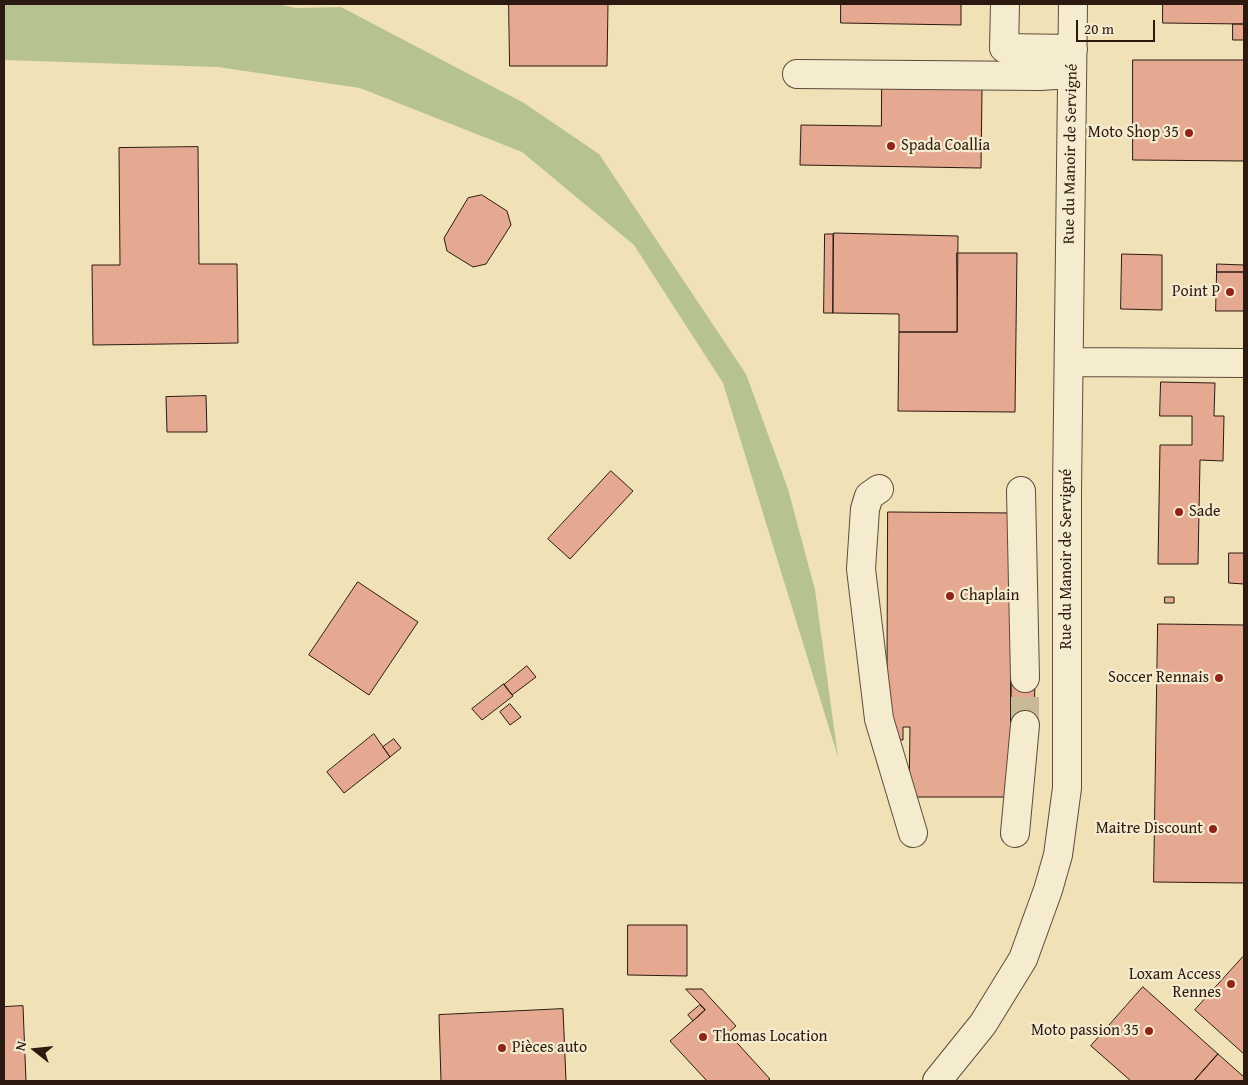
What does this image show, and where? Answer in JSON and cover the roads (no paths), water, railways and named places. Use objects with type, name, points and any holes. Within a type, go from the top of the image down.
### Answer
[{"type":"street","points":[[1004,4],[1004,48],[1072,62]]},
{"type":"street","name":"Rue du Manoir de Servigné","points":[[937,1081],[983,1024],[1023,959],[1058,856],[1067,788],[1067,492],[1073,4]]},
{"type":"street","points":[[797,74],[1021,76],[1072,62]]},
{"type":"street","points":[[1069,362],[1244,363]]},
{"type":"street","points":[[879,489],[869,496],[865,509],[861,569],[879,719],[913,832]]},
{"type":"street","points":[[1021,491],[1025,678]]},
{"type":"street","points":[[1015,833],[1025,725]]},
{"type":"tunnel","points":[[1025,678],[1025,725]]},
{"type":"place","name":"Moto Shop 35","points":[[1189,133]]},
{"type":"place","name":"Spada Coallia","points":[[891,146]]},
{"type":"place","name":"Point P","points":[[1230,292]]},
{"type":"place","name":"Sade","points":[[1179,512]]},
{"type":"place","name":"Chaplain","points":[[950,596]]},
{"type":"place","name":"Soccer Rennais","points":[[1219,678]]},
{"type":"place","name":"Maitre Discount","points":[[1213,829]]},
{"type":"place","name":"Loxam Access Rennes","points":[[1231,984]]},
{"type":"place","name":"Moto passion 35","points":[[1149,1031]]},
{"type":"place","name":"Thomas Location","points":[[703,1037]]},
{"type":"place","name":"Pièces auto","points":[[502,1048]]}]
